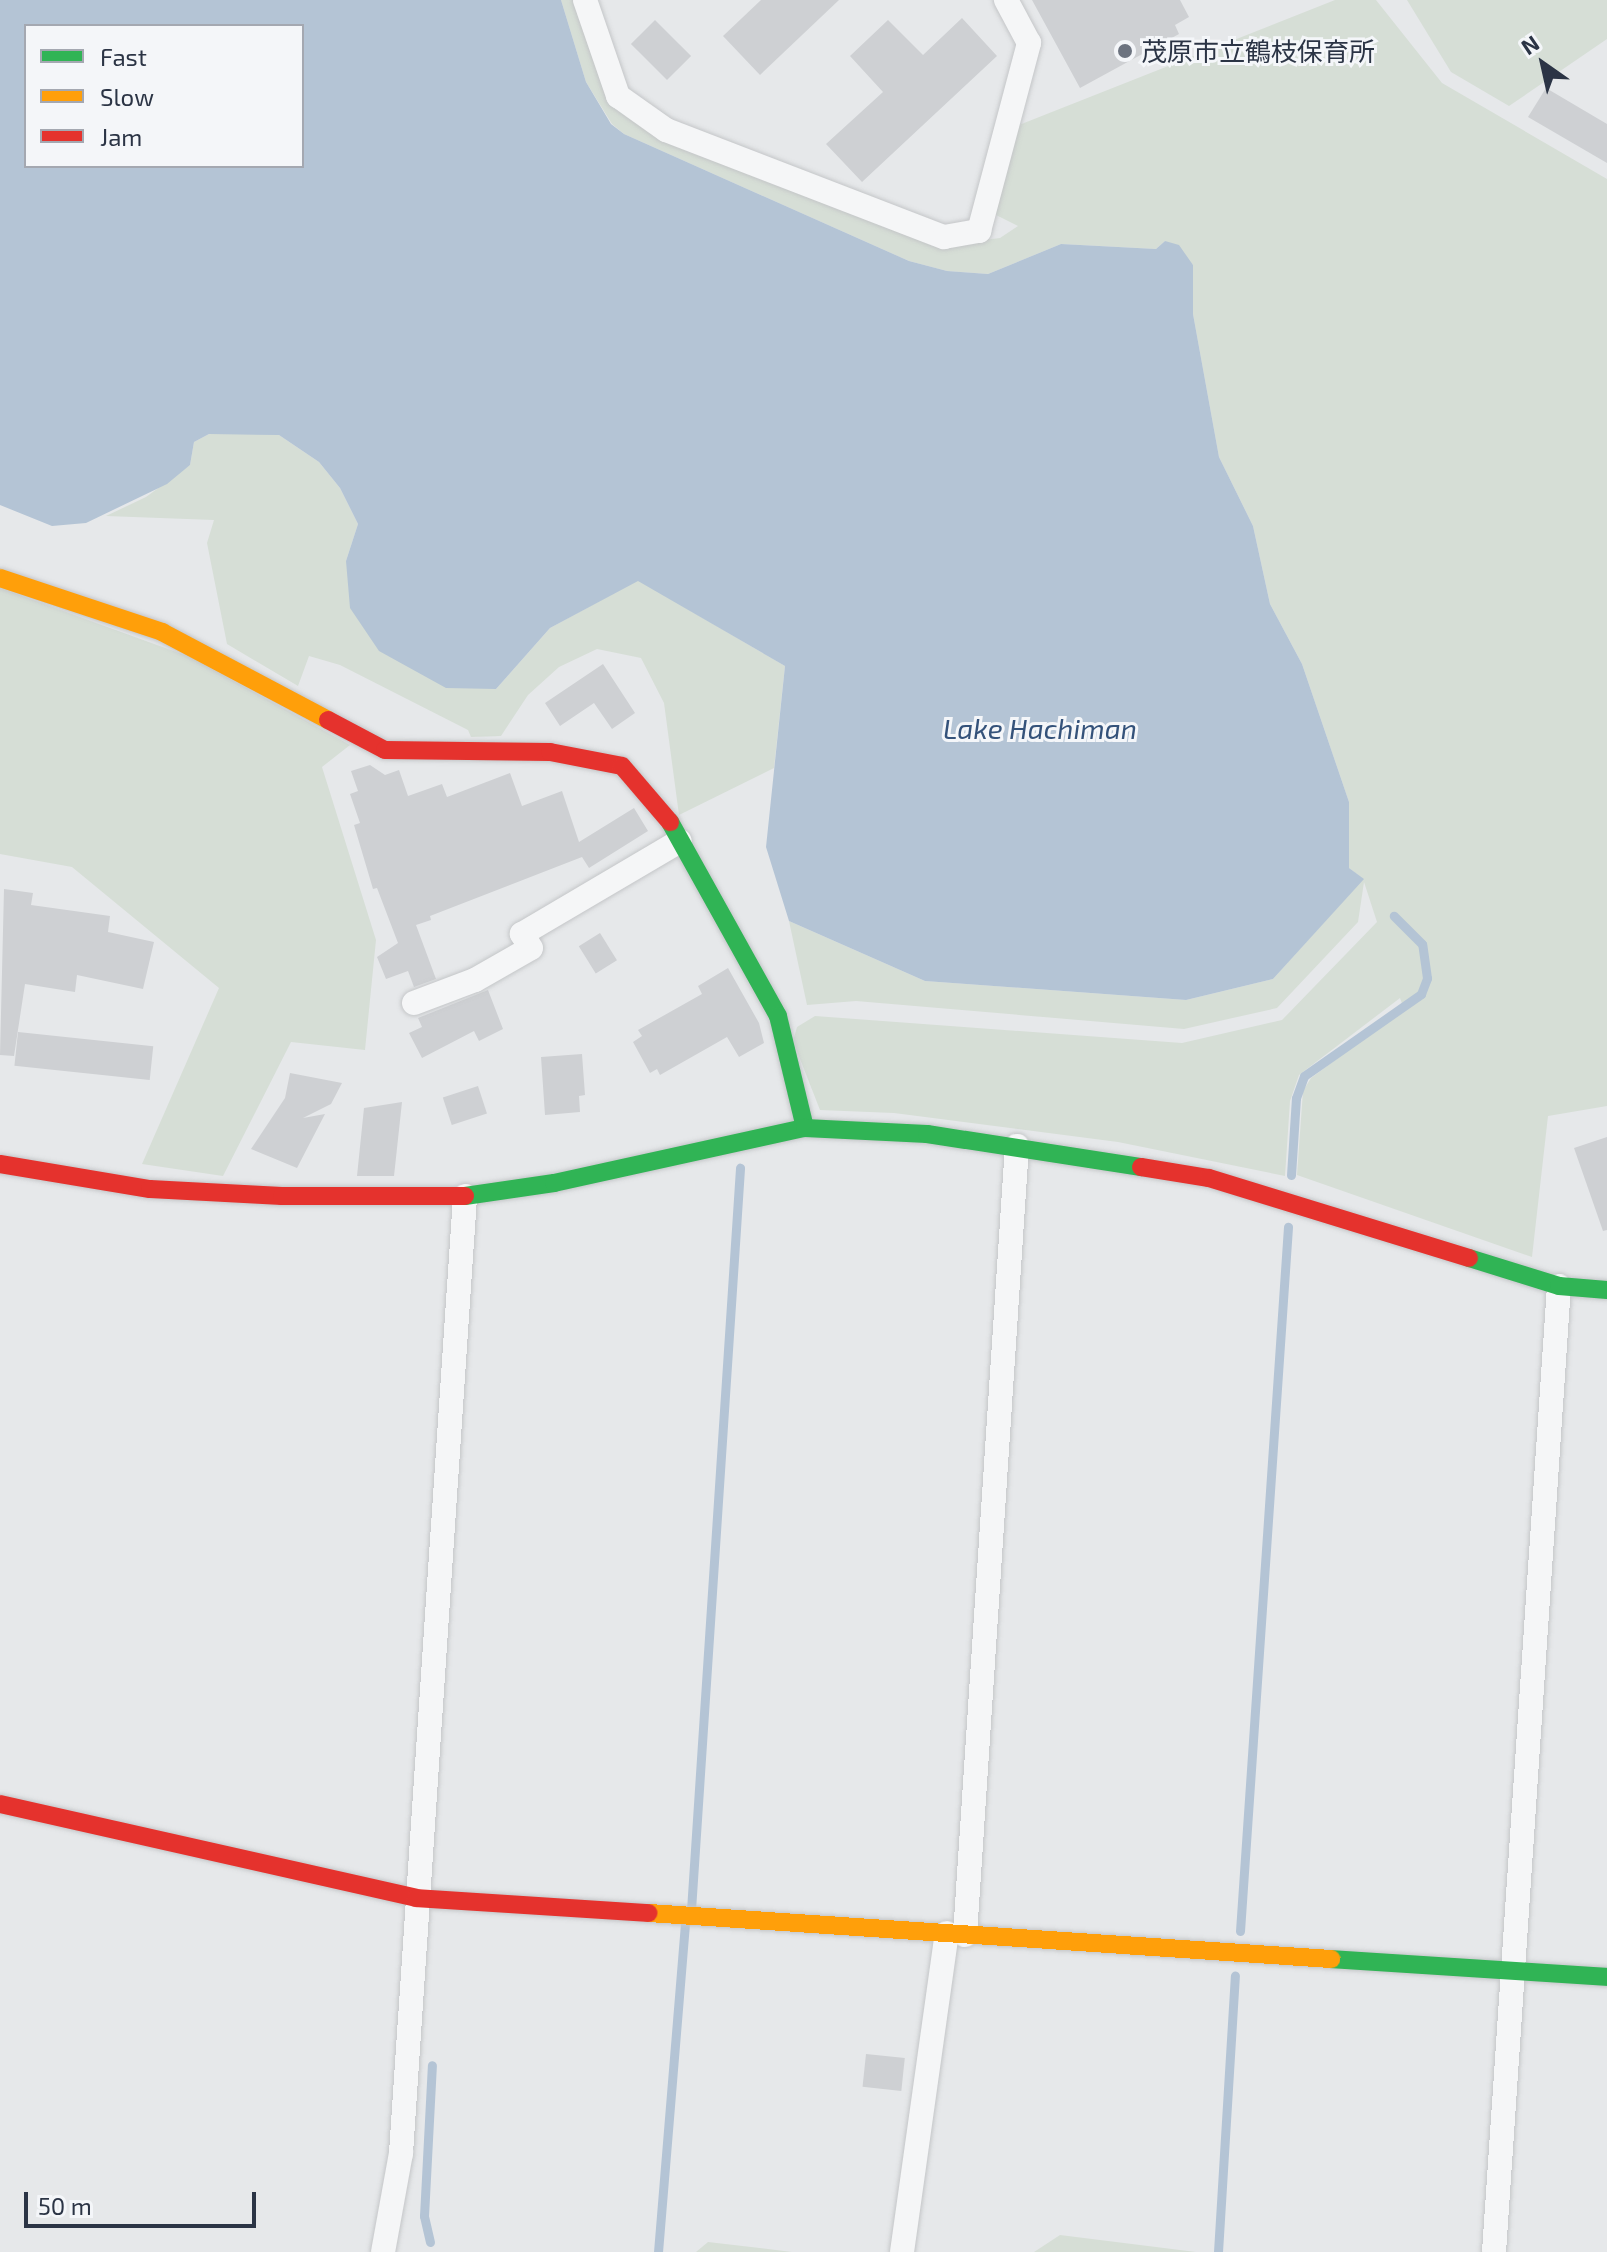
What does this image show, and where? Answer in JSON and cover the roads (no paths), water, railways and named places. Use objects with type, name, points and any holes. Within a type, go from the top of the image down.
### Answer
[{"type":"street","points":[[585,0],[618,96],[666,130],[944,237],[979,231],[1029,43],[1006,0]]},
{"type":"street","points":[[0,578],[162,632],[385,750],[550,752],[622,766],[660,805],[778,1016],[805,1128]]},
{"type":"street","points":[[414,1003],[475,980],[531,948],[522,934],[680,841]]},
{"type":"street","points":[[0,1164],[150,1189],[282,1196],[465,1196],[554,1183],[805,1128],[927,1134],[1209,1178],[1559,1286],[1607,1290]]},
{"type":"street","points":[[902,2252],[956,1934],[1017,1146]]},
{"type":"street","points":[[383,2252],[401,2153],[465,1196]]},
{"type":"street","points":[[1494,2252],[1559,1286]]},
{"type":"street","points":[[0,1804],[416,1898],[1607,1977]]},
{"type":"water","name":"Lake Hachiman","points":[[0,0],[561,0],[586,82],[611,124],[624,134],[909,261],[947,271],[988,274],[1061,244],[1156,249],[1165,241],[1179,245],[1193,265],[1193,314],[1219,457],[1253,526],[1270,604],[1302,664],[1349,802],[1349,868],[1364,879],[1273,979],[1186,1000],[925,981],[789,921],[766,847],[785,666],[638,581],[550,628],[496,689],[446,688],[379,651],[350,608],[346,561],[358,524],[340,488],[319,462],[279,435],[209,434],[194,442],[190,465],[167,484],[86,523],[52,526],[0,505]]},
{"type":"waterway","points":[[1291,1175],[1296,1098],[1304,1076],[1421,994],[1427,978],[1422,944],[1394,916]]},
{"type":"waterway","points":[[691,1910],[740,1168]]},
{"type":"waterway","points":[[1240,1931],[1288,1227]]},
{"type":"waterway","points":[[658,2252],[685,1924]]},
{"type":"waterway","points":[[1218,2252],[1235,1976]]},
{"type":"waterway","points":[[430,2242],[424,2216],[432,2065]]},
{"type":"place","name":"茂原市立鶴枝保育所","points":[[1125,51]]}]
